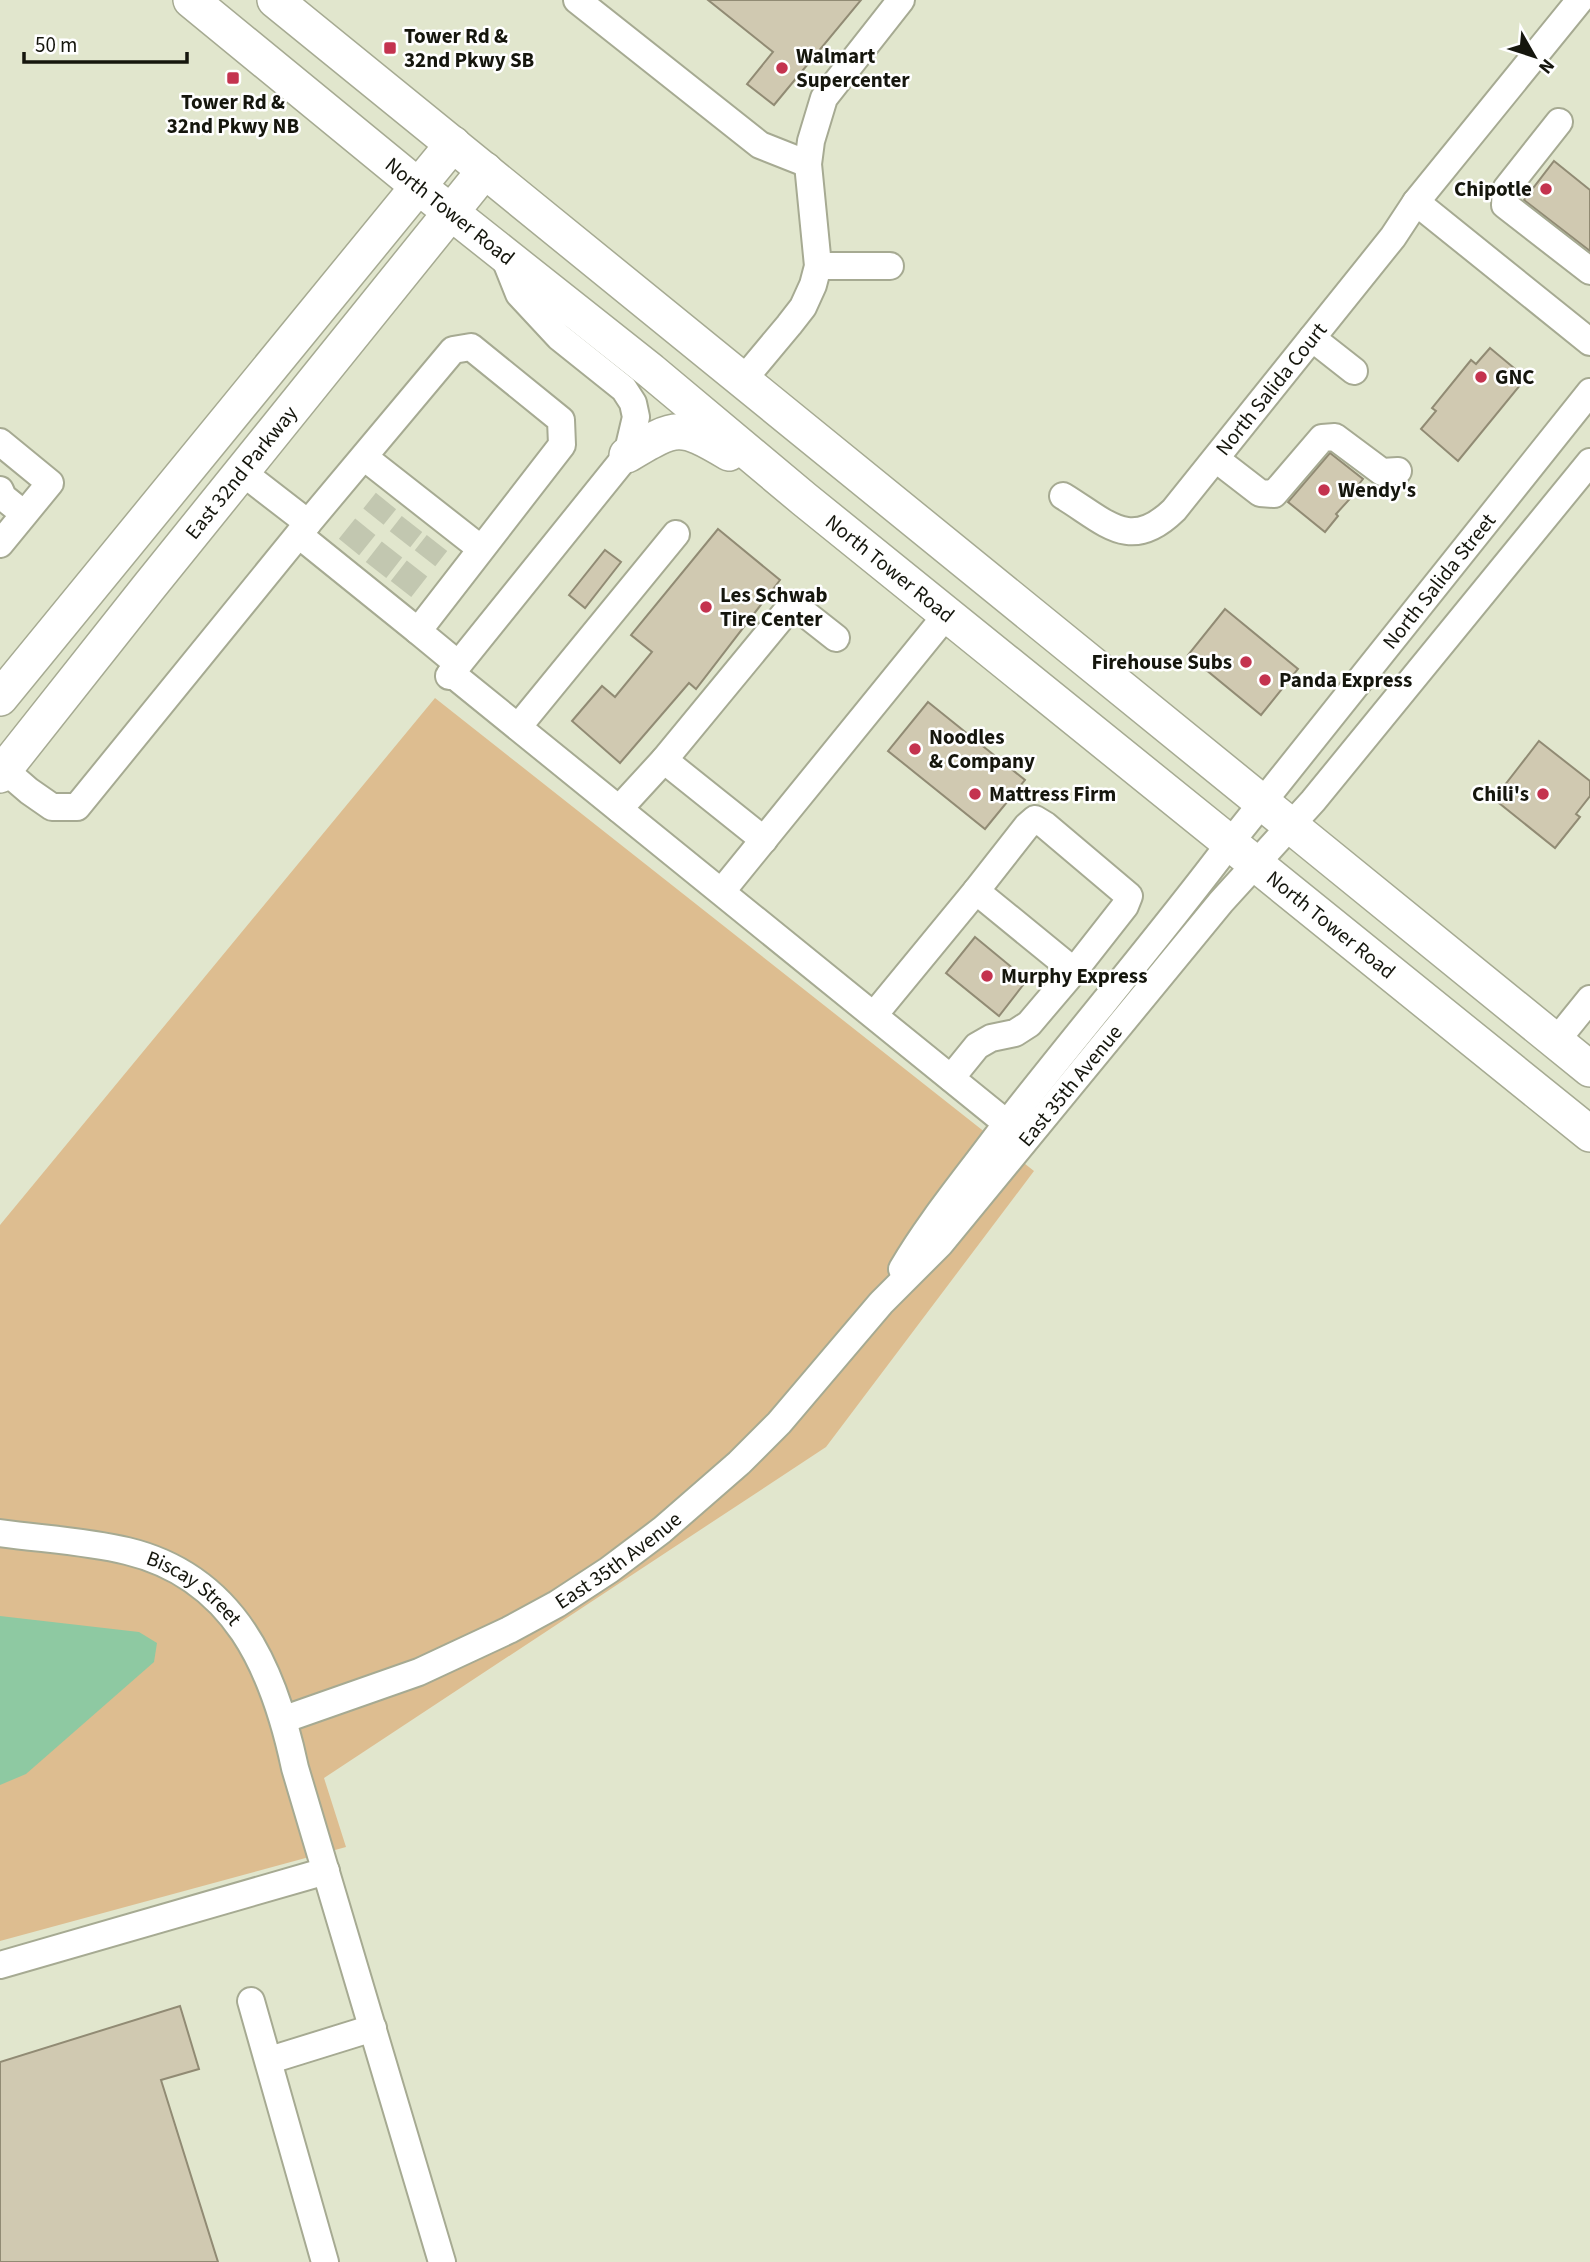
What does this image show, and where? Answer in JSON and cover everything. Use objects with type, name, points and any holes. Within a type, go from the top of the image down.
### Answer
[{"type":"main road","name":"North Tower Road","points":[[191,0],[1590,1134]]},
{"type":"main road","points":[[275,0],[1590,1069]]},
{"type":"main road","name":"East 32nd Parkway","points":[[0,698],[453,144]]},
{"type":"main road","name":"East 32nd Parkway","points":[[1,770],[485,170]]},
{"type":"main road","points":[[627,455],[666,433],[685,432],[704,438],[804,499]]},
{"type":"street","points":[[578,0],[760,145],[808,164]]},
{"type":"street","points":[[743,380],[803,307],[818,266],[808,164],[811,141],[824,98],[901,0]]},
{"type":"street","name":"North Salida Court","points":[[1063,496],[1120,531],[1132,533],[1164,520],[1216,459],[1393,237],[1416,202],[1580,0]]},
{"type":"street","points":[[1559,122],[1506,189],[1505,205],[1590,271]]},
{"type":"street","points":[[1416,202],[1590,342]]},
{"type":"street","points":[[452,673],[627,455],[636,417],[634,403],[624,389],[559,337],[519,294],[503,252]]},
{"type":"street","points":[[818,266],[890,266]]},
{"type":"street","points":[[1312,338],[1354,371]]},
{"type":"street","points":[[1,770],[52,807],[77,807],[303,529],[453,351],[471,347],[561,420],[562,445],[418,631]]},
{"type":"street","name":"North Salida Street","points":[[1230,844],[1590,392]]},
{"type":"street","points":[[1216,459],[1260,493],[1274,494],[1322,438],[1335,437],[1388,470]]},
{"type":"street","points":[[0,442],[50,483],[0,544]]},
{"type":"street","points":[[364,457],[392,493],[444,534],[480,548]]},
{"type":"street","name":"North Salida Street","points":[[1257,865],[1590,462]]},
{"type":"street","points":[[242,472],[303,529],[394,598],[452,673],[1016,1132]]},
{"type":"street","points":[[0,490],[3,497],[24,514]]},
{"type":"street","points":[[518,727],[676,534]]},
{"type":"street","points":[[619,809],[664,760],[786,612],[803,611],[836,638]]},
{"type":"street","points":[[722,891],[948,613]]},
{"type":"street","points":[[664,760],[764,840]]},
{"type":"street","points":[[874,1015],[1027,826],[1035,819],[1045,825],[1129,896],[1125,906],[1029,1024],[976,1046],[951,1078]]},
{"type":"street","name":"East 35th Avenue","points":[[285,1719],[419,1672],[557,1604],[609,1570],[673,1522],[739,1463],[779,1423],[881,1303],[940,1244],[1016,1132],[1230,844]]},
{"type":"street","name":"East 35th Avenue","points":[[1016,1132],[1257,865]]},
{"type":"street","points":[[976,891],[1074,971]]},
{"type":"street","points":[[1556,1041],[1590,999]]},
{"type":"street","name":"Biscay Street","points":[[0,1533],[130,1551],[175,1568],[208,1592],[236,1621],[260,1659],[285,1719],[293,1761],[442,2262]]},
{"type":"street","points":[[0,1965],[326,1871]]},
{"type":"street","points":[[251,2001],[270,2060],[325,2262]]},
{"type":"street","points":[[270,2060],[373,2028]]},
{"type":"shaded area","points":[[435,698],[1034,1171],[826,1447],[324,1778],[346,1847],[0,1941],[0,1225]]},
{"type":"shaded area","points":[[0,1616],[139,1632],[157,1643],[154,1662],[26,1774],[0,1785]]},
{"type":"building","name":"Walmart Supercenter","points":[[708,0],[861,0],[774,105],[747,84],[773,52]]},
{"type":"building","points":[[1554,161],[1590,190],[1590,251],[1524,200]]},
{"type":"building","points":[[1490,348],[1526,378],[1458,461],[1421,429],[1436,411],[1432,408],[1471,360],[1476,364]]},
{"type":"building","name":"Wendy's","points":[[1330,453],[1363,479],[1355,489],[1357,491],[1336,514],[1338,516],[1325,532],[1288,502]]},
{"type":"building","name":"Les Schwab Tire Center","points":[[718,529],[780,580],[696,689],[689,683],[620,763],[572,721],[602,686],[615,697],[652,652],[631,635]]},
{"type":"building","points":[[605,550],[621,562],[585,608],[569,595]]},
{"type":"building","points":[[1225,609],[1298,669],[1261,715],[1188,655]]},
{"type":"building","points":[[928,702],[1025,780],[985,829],[888,751]]},
{"type":"building","name":"Chili's","points":[[1539,741],[1590,781],[1590,796],[1576,814],[1580,817],[1555,848],[1494,799]]},
{"type":"building","name":"Murphy Express","points":[[975,937],[1027,980],[999,1016],[946,973]]},
{"type":"building","points":[[180,2006],[199,2069],[161,2080],[218,2262],[0,2262],[0,2062]]},
{"type":"tunnel","points":[[349,547],[386,501]]},
{"type":"tunnel","points":[[376,570],[412,524]]},
{"type":"tunnel","points":[[401,589],[437,543]]},
{"type":"place","name":"Tower Rd & 32nd Pkwy SB","points":[[390,48]]},
{"type":"place","name":"Walmart Supercenter","points":[[782,68]]},
{"type":"place","name":"Tower Rd & 32nd Pkwy NB","points":[[233,78]]},
{"type":"place","name":"Chipotle","points":[[1546,189]]},
{"type":"place","name":"GNC","points":[[1481,377]]},
{"type":"place","name":"Wendy's","points":[[1324,490]]},
{"type":"place","name":"Les Schwab Tire Center","points":[[706,607]]},
{"type":"place","name":"Firehouse Subs","points":[[1246,662]]},
{"type":"place","name":"Panda Express","points":[[1265,680]]},
{"type":"place","name":"Noodles & Company","points":[[915,749]]},
{"type":"place","name":"Mattress Firm","points":[[975,794]]},
{"type":"place","name":"Chili's","points":[[1543,794]]},
{"type":"place","name":"Murphy Express","points":[[987,976]]}]
